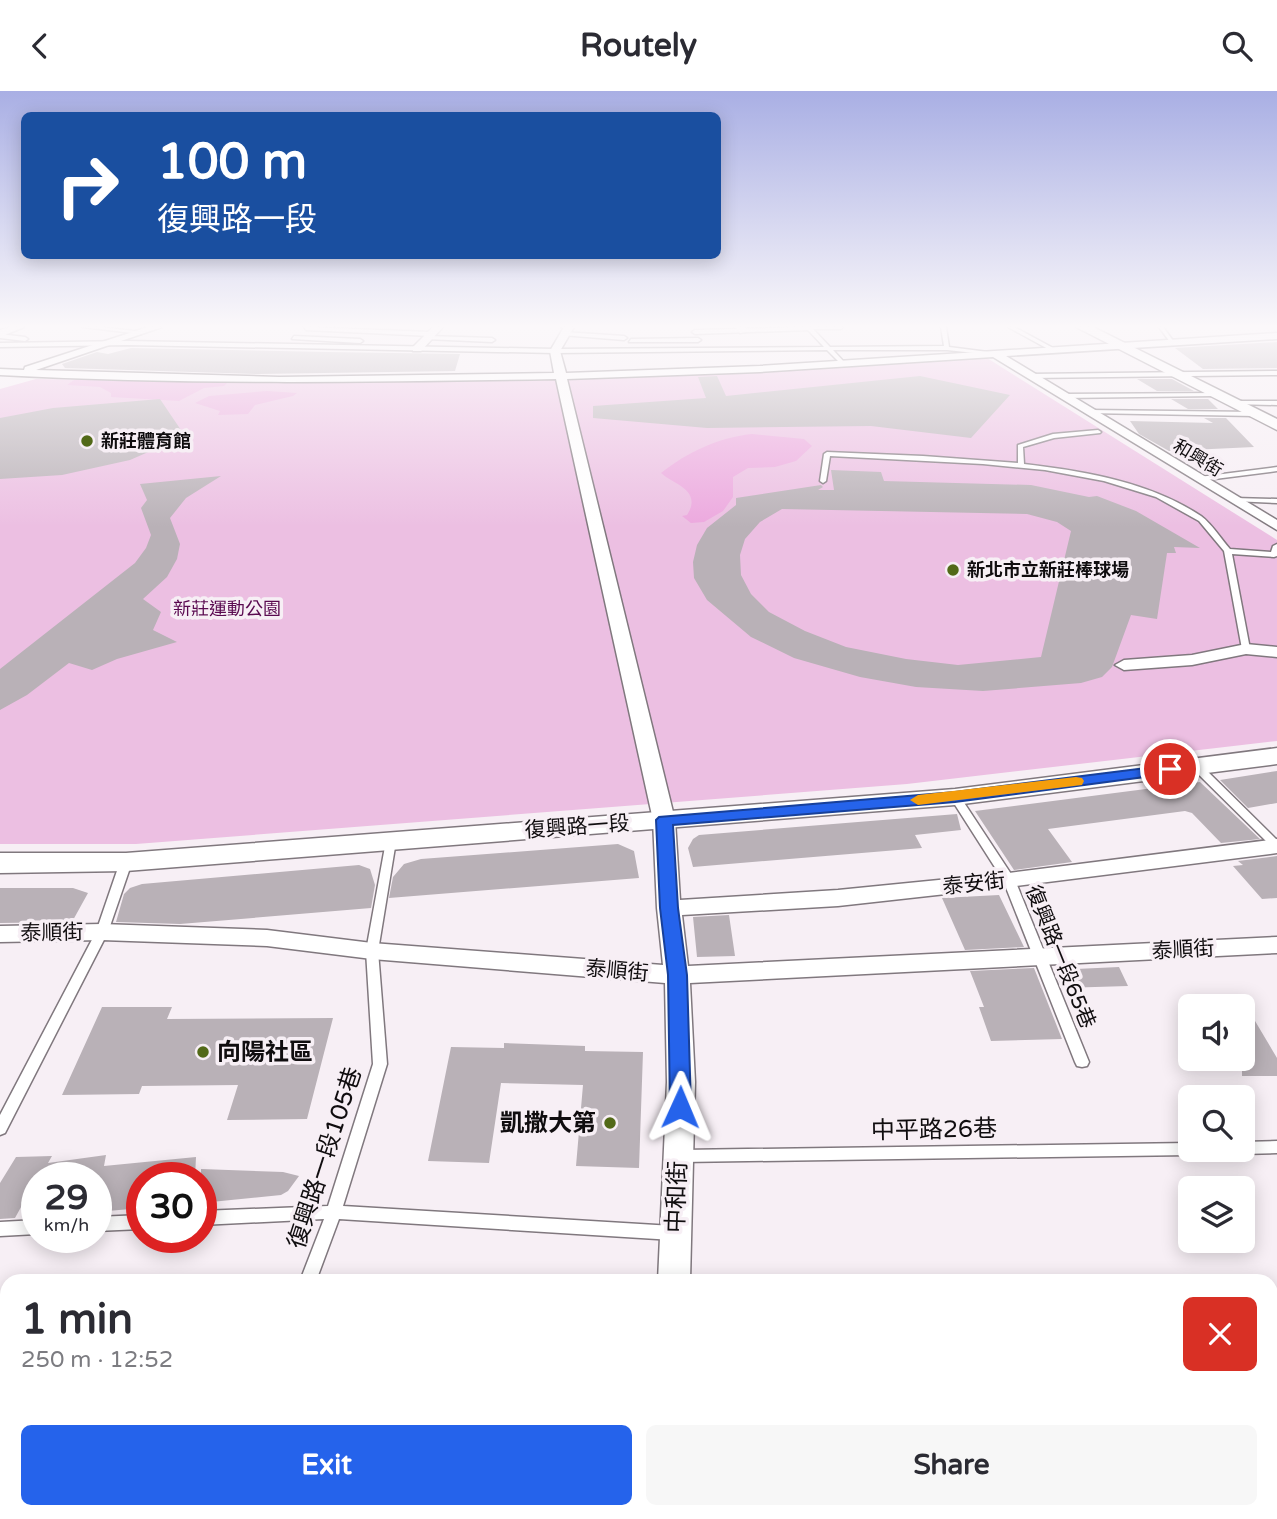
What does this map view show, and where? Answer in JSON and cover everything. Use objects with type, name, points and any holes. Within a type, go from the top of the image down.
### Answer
[{"type":"street","name":"中和街","points":[[566,394],[664,820],[669,908],[677,975],[681,1083],[674,1274]]},
{"type":"street","name":"和興街","points":[[1059,394],[1277,526]]},
{"type":"street","points":[[1215,394],[1277,425]]},
{"type":"street","points":[[1124,665],[1192,660],[1246,649],[1277,652]]},
{"type":"street","name":"復興路一段","points":[[0,863],[126,862],[955,797],[1277,756]]},
{"type":"street","name":"泰安街","points":[[669,908],[838,898],[1009,880],[1277,846]]},
{"type":"street","name":"泰順街","points":[[0,933],[102,932],[267,938],[372,951],[677,975],[1277,945]]},
{"type":"lane","points":[[1063,396],[1215,394]]},
{"type":"lane","points":[[1234,403],[1277,403]]},
{"type":"lane","points":[[1089,412],[1255,414]]},
{"type":"lane","points":[[1021,465],[1020,446],[1053,436],[1098,432]]},
{"type":"lane","points":[[823,481],[827,454],[1021,465],[1079,473],[1145,491],[1199,519],[1221,536],[1228,551],[1246,649]]},
{"type":"lane","points":[[1199,479],[1277,469]]},
{"type":"lane","points":[[1234,500],[1277,501]]},
{"type":"lane","points":[[1228,551],[1274,555],[1277,546]]},
{"type":"lane","points":[[1196,766],[1277,846]]},
{"type":"lane","name":"復興路一段65巷","points":[[955,797],[1009,880],[1082,1062]]},
{"type":"lane","name":"復興路一段105巷","points":[[311,1274],[334,1212],[380,1064],[372,951],[391,841]]},
{"type":"lane","points":[[0,1129],[102,932],[126,862]]},
{"type":"lane","points":[[1255,1148],[1277,1147]]},
{"type":"lane","name":"中平路26巷","points":[[679,1156],[1178,1149]]},
{"type":"lane","points":[[217,1218],[334,1212],[676,1233]]},
{"type":"lane","points":[[0,1229],[21,1228]]},
{"type":"green space","name":"新莊運動公園","points":[[0,394],[1044,394],[1277,540],[1277,741],[907,784],[136,844],[0,844]]},
{"type":"shaded area","points":[[111,394],[193,394],[179,401],[111,397]]},
{"type":"shaded area","points":[[296,394],[255,405],[248,414],[218,415],[220,411],[195,403],[209,396]]},
{"type":"shaded area","points":[[752,434],[804,439],[812,446],[796,461],[775,467],[748,468],[733,477],[733,497],[723,511],[704,522],[691,523],[682,516],[687,515],[691,506],[689,494],[661,473],[704,447]]},
{"type":"building","points":[[704,394],[725,394],[726,396],[749,394],[1010,395],[971,438],[871,426],[707,428],[593,418],[593,406],[706,398]]},
{"type":"building","name":"新莊體育館","points":[[160,399],[185,436],[130,460],[62,475],[0,479],[0,418],[53,408]]},
{"type":"building","points":[[1171,399],[1208,399],[1218,409],[1188,409]]},
{"type":"building","points":[[1204,418],[1226,418],[1254,447],[1169,451],[1139,434],[1130,421],[1213,423]]},
{"type":"building","points":[[831,470],[881,472],[884,481],[1031,485],[1089,497],[1097,496],[1136,511],[1200,548],[1174,547],[1176,553],[1167,553],[1157,619],[1131,615],[1112,667],[1102,677],[1081,683],[983,691],[916,687],[860,677],[794,658],[751,637],[707,600],[694,578],[693,562],[697,545],[707,528],[736,505],[736,498],[821,485],[823,487],[818,490],[834,490]],"holes":[[[782,509],[1027,514],[1057,522],[1071,531],[1041,657],[958,665],[906,659],[846,647],[805,631],[769,612],[751,594],[741,575],[740,555],[745,539],[760,522]]]},
{"type":"building","points":[[221,476],[186,498],[170,518],[180,544],[177,559],[167,577],[143,599],[161,612],[153,630],[177,642],[117,659],[92,670],[69,663],[27,695],[0,710],[0,669],[135,563],[146,548],[151,535],[141,508],[147,500],[140,484]]},
{"type":"building","points":[[1277,771],[1277,803],[1248,808],[1220,780]]},
{"type":"building","points":[[1200,782],[1260,839],[1221,843],[1192,813],[1185,811],[1048,829],[1072,862],[1014,870],[975,811]]},
{"type":"building","points":[[957,814],[961,830],[915,835],[922,848],[693,867],[688,848],[699,835]]},
{"type":"building","points":[[618,844],[634,851],[639,878],[389,898],[393,877],[404,864],[421,859]]},
{"type":"building","points":[[1277,856],[1277,898],[1262,899],[1233,866],[1243,865],[1238,861]]},
{"type":"building","points":[[359,865],[370,869],[375,885],[371,908],[180,924],[116,922],[124,894],[130,888],[142,884]]},
{"type":"building","points":[[0,888],[73,888],[88,893],[72,922],[0,923]]},
{"type":"building","points":[[999,895],[1024,947],[965,950],[942,898]]},
{"type":"building","points":[[729,915],[735,956],[697,957],[693,917]]},
{"type":"building","points":[[1119,967],[1128,986],[1062,988],[1054,970]]},
{"type":"building","points":[[1034,968],[1062,1039],[991,1041],[979,1007],[984,1007],[970,971]]},
{"type":"building","name":"向陽社區","points":[[102,1007],[172,1007],[167,1019],[333,1018],[307,1119],[227,1120],[238,1085],[142,1086],[139,1094],[62,1095]]},
{"type":"building","points":[[1255,1021],[1277,1058],[1277,1076],[1242,1076],[1242,1071],[1255,1071]]},
{"type":"building","name":"凱撒大第","points":[[504,1043],[585,1046],[585,1051],[643,1052],[639,1168],[576,1166],[583,1085],[501,1083],[489,1163],[428,1161],[451,1047],[504,1048]]},
{"type":"building","points":[[106,1155],[105,1162],[55,1162]]},
{"type":"building","points":[[52,1156],[49,1162],[21,1162],[21,1207],[15,1218],[0,1219],[0,1183],[16,1157]]},
{"type":"building","points":[[196,1157],[196,1162],[145,1162]]},
{"type":"building","points":[[126,1164],[126,1209],[112,1211],[112,1165]]},
{"type":"building","points":[[217,1170],[283,1172],[299,1176],[288,1191],[281,1195],[217,1201]]},
{"type":"slow traffic","points":[[918,800],[1076,781]]},
{"type":"place","name":"新莊體育館","points":[[87,441]]},
{"type":"place","name":"新北市立新莊棒球場","points":[[953,570]]},
{"type":"place","name":"向陽社區","points":[[203,1052]]},
{"type":"place","name":"凱撒大第","points":[[610,1123]]},
{"type":"route","points":[[680,1107],[677,975],[669,908],[664,820],[955,797],[1170,769]]}]
